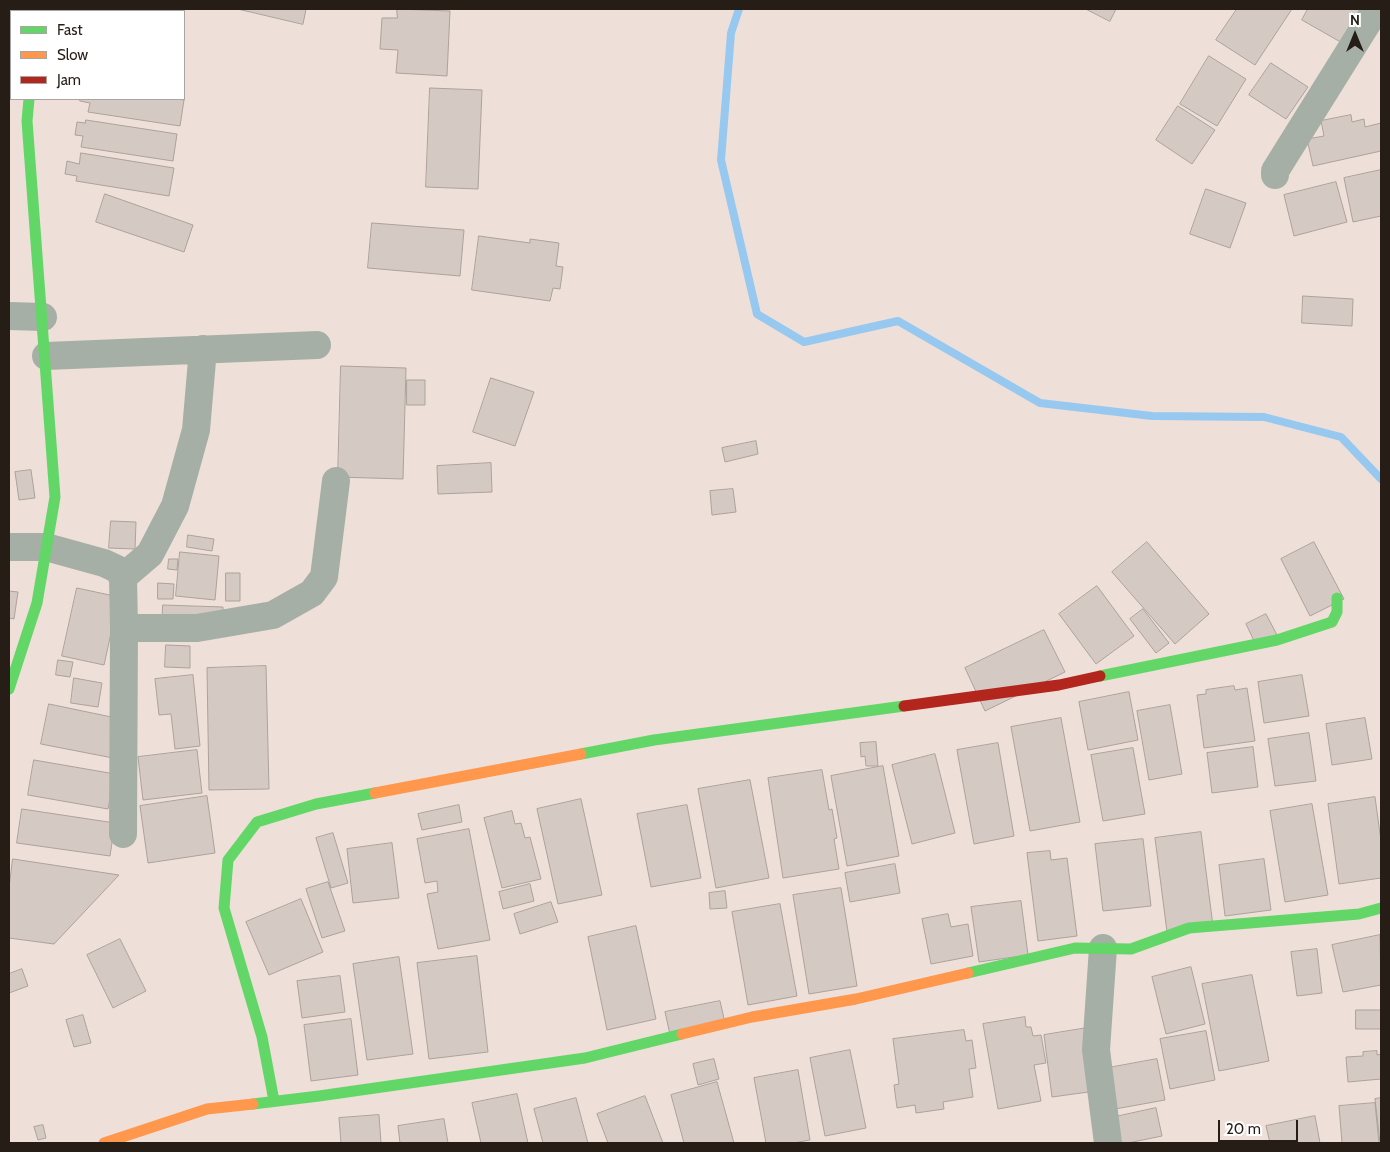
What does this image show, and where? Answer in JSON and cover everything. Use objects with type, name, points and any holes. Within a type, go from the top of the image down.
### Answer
[{"type":"street","points":[[1275,175],[1274,171],[1376,9]]},
{"type":"street","points":[[9,689],[37,603],[55,496],[27,121],[29,100]]},
{"type":"street","points":[[9,316],[43,317]]},
{"type":"street","points":[[46,356],[317,345]]},
{"type":"street","points":[[122,577],[150,554],[175,506],[196,430],[204,349]]},
{"type":"street","points":[[124,628],[197,628],[273,615],[312,593],[324,577],[336,481]]},
{"type":"street","points":[[9,547],[46,547],[104,563],[117,569],[122,577],[124,628],[122,834]]},
{"type":"street","points":[[274,1101],[262,1037],[224,908],[228,860],[257,822],[316,804],[654,740],[1059,685],[1277,640],[1332,622],[1337,612],[1337,598]]},
{"type":"street","points":[[104,1143],[207,1110],[585,1058],[752,1017],[856,999],[1076,948],[1131,949],[1189,928],[1359,914],[1381,908]]},
{"type":"street","points":[[1103,948],[1096,1050],[1108,1143]]},
{"type":"building","points":[[104,9],[149,9],[149,10]]},
{"type":"building","points":[[238,9],[306,9],[303,24]]},
{"type":"building","points":[[397,9],[450,11],[447,76],[396,73],[398,50],[380,49],[382,18],[397,18]]},
{"type":"building","points":[[1086,9],[1116,9],[1110,21]]},
{"type":"building","points":[[1237,9],[1292,9],[1255,65],[1216,40]]},
{"type":"building","points":[[1308,9],[1365,9],[1344,44],[1302,20]]},
{"type":"building","points":[[1209,56],[1246,79],[1217,126],[1180,104]]},
{"type":"building","points":[[1271,63],[1308,87],[1286,119],[1249,95]]},
{"type":"building","points":[[430,88],[482,90],[478,189],[426,187]]},
{"type":"building","points":[[184,100],[180,126],[88,112],[90,103],[80,101]]},
{"type":"building","points":[[1178,106],[1215,130],[1192,164],[1156,140]]},
{"type":"building","points":[[1351,115],[1352,122],[1364,119],[1365,127],[1381,123],[1381,151],[1313,166],[1307,139],[1324,136],[1321,121]]},
{"type":"building","points":[[86,120],[177,134],[173,161],[81,147],[83,136],[75,135],[77,122],[85,123]]},
{"type":"building","points":[[81,153],[174,168],[169,196],[76,181],[77,176],[65,174],[67,161],[79,164]]},
{"type":"building","points":[[1381,170],[1381,216],[1353,222],[1344,178]]},
{"type":"building","points":[[1336,182],[1347,222],[1294,236],[1284,195]]},
{"type":"building","points":[[1206,189],[1246,203],[1230,248],[1190,234]]},
{"type":"building","points":[[105,194],[193,225],[184,252],[96,222]]},
{"type":"building","points":[[372,223],[464,230],[460,276],[368,268]]},
{"type":"building","points":[[479,236],[530,243],[530,239],[559,243],[556,266],[563,267],[560,289],[553,288],[550,301],[472,290]]},
{"type":"building","points":[[1303,296],[1353,299],[1352,326],[1302,323]]},
{"type":"building","points":[[341,366],[406,368],[403,479],[338,477]]},
{"type":"building","points":[[491,378],[534,392],[515,446],[473,432]]},
{"type":"building","points":[[407,380],[425,380],[425,405],[407,405]]},
{"type":"building","points":[[756,441],[758,454],[725,462],[722,448]]},
{"type":"building","points":[[491,463],[492,492],[438,494],[437,466]]},
{"type":"building","points":[[31,470],[35,498],[19,500],[15,472]]},
{"type":"building","points":[[733,489],[736,512],[712,515],[710,491]]},
{"type":"building","points":[[111,521],[136,522],[135,549],[109,548]]},
{"type":"building","points":[[188,535],[214,539],[212,551],[187,547]]},
{"type":"building","points":[[1147,542],[1209,614],[1175,644],[1112,572]]},
{"type":"building","points":[[1314,542],[1344,599],[1310,616],[1281,559]]},
{"type":"building","points":[[180,552],[219,556],[215,600],[176,596]]},
{"type":"building","points":[[169,559],[178,559],[177,570],[168,569]]},
{"type":"building","points":[[226,573],[240,573],[240,601],[226,601]]},
{"type":"building","points":[[158,583],[174,584],[173,599],[158,599]]},
{"type":"building","points":[[1097,586],[1134,636],[1096,664],[1059,614]]},
{"type":"building","points":[[77,588],[119,597],[104,665],[62,656]]},
{"type":"building","points":[[9,591],[18,592],[14,619],[9,618]]},
{"type":"building","points":[[163,605],[223,607],[223,636],[162,634]]},
{"type":"building","points":[[1143,609],[1169,643],[1156,653],[1130,619]]},
{"type":"building","points":[[1266,614],[1277,635],[1256,645],[1246,624]]},
{"type":"building","points":[[1044,630],[1065,672],[985,711],[965,668]]},
{"type":"building","points":[[166,645],[190,646],[190,668],[165,667]]},
{"type":"building","points":[[58,660],[73,662],[70,677],[56,675]]},
{"type":"building","points":[[266,666],[269,789],[209,790],[207,668]]},
{"type":"building","points":[[193,675],[200,746],[175,749],[171,714],[159,715],[155,679]]},
{"type":"building","points":[[1302,675],[1309,716],[1264,723],[1258,682]]},
{"type":"building","points":[[74,678],[102,683],[98,707],[71,703]]},
{"type":"building","points":[[1234,686],[1235,690],[1247,688],[1255,741],[1204,748],[1197,695],[1206,694],[1206,690]]},
{"type":"building","points":[[1129,692],[1138,740],[1088,750],[1079,702]]},
{"type":"building","points":[[49,704],[121,719],[113,758],[41,744]]},
{"type":"building","points":[[1170,705],[1182,774],[1149,780],[1137,711]]},
{"type":"building","points":[[1061,718],[1080,822],[1030,831],[1011,727]]},
{"type":"building","points":[[1365,718],[1372,759],[1332,765],[1326,724]]},
{"type":"building","points":[[1309,733],[1316,781],[1275,786],[1268,739]]},
{"type":"building","points":[[876,742],[878,766],[866,766],[865,756],[861,757],[860,743]]},
{"type":"building","points":[[998,743],[1014,836],[974,844],[957,750]]},
{"type":"building","points":[[1253,747],[1258,787],[1212,793],[1207,753]]},
{"type":"building","points":[[1133,748],[1145,814],[1103,821],[1091,755]]},
{"type":"building","points":[[197,750],[202,793],[143,800],[138,757]]},
{"type":"building","points":[[935,754],[955,833],[912,844],[892,765]]},
{"type":"building","points":[[34,760],[115,774],[108,809],[28,795]]},
{"type":"building","points":[[883,766],[899,856],[847,866],[831,776]]},
{"type":"building","points":[[822,770],[829,810],[832,809],[837,838],[834,839],[839,869],[783,878],[768,778]]},
{"type":"building","points":[[750,780],[769,878],[716,888],[698,789]]},
{"type":"building","points":[[207,796],[215,853],[148,863],[140,806]]},
{"type":"building","points":[[1375,797],[1381,841],[1381,878],[1339,884],[1328,804]]},
{"type":"building","points":[[581,799],[602,895],[558,904],[537,809]]},
{"type":"building","points":[[1312,804],[1328,895],[1285,902],[1270,811]]},
{"type":"building","points":[[459,805],[462,822],[422,830],[418,814]]},
{"type":"building","points":[[687,805],[701,878],[651,887],[637,814]]},
{"type":"building","points":[[22,809],[115,823],[110,856],[17,843]]},
{"type":"building","points":[[512,811],[515,824],[521,823],[525,838],[530,837],[541,879],[502,888],[484,818]]},
{"type":"building","points":[[469,829],[490,940],[438,949],[427,894],[438,892],[437,881],[425,883],[417,839]]},
{"type":"building","points":[[1201,832],[1213,926],[1167,932],[1155,838]]},
{"type":"building","points":[[333,833],[348,883],[331,888],[316,838]]},
{"type":"building","points":[[1143,839],[1151,906],[1103,911],[1095,844]]},
{"type":"building","points":[[392,843],[399,898],[353,903],[347,849]]},
{"type":"building","points":[[1050,851],[1051,860],[1067,858],[1077,936],[1038,941],[1027,853]]},
{"type":"building","points":[[13,859],[119,875],[54,944],[9,938],[9,888]]},
{"type":"building","points":[[1264,859],[1271,910],[1225,916],[1219,865]]},
{"type":"building","points":[[895,864],[900,893],[850,902],[845,873]]},
{"type":"building","points":[[328,882],[345,931],[322,938],[306,889]]},
{"type":"building","points":[[530,884],[534,901],[503,909],[499,892]]},
{"type":"building","points":[[841,888],[857,986],[809,994],[793,895]]},
{"type":"building","points":[[725,891],[727,908],[710,909],[709,893]]},
{"type":"building","points":[[301,899],[323,952],[269,975],[246,922]]},
{"type":"building","points":[[1021,901],[1028,955],[979,962],[971,907]]},
{"type":"building","points":[[551,902],[558,922],[520,934],[514,914]]},
{"type":"building","points":[[780,904],[797,996],[748,1005],[732,912]]},
{"type":"building","points":[[948,914],[951,927],[968,924],[973,956],[931,964],[922,919]]},
{"type":"building","points":[[636,926],[656,1019],[607,1030],[588,937]]},
{"type":"building","points":[[1380,935],[1381,985],[1343,992],[1332,945]]},
{"type":"building","points":[[120,939],[146,991],[113,1008],[87,955]]},
{"type":"building","points":[[1317,949],[1322,993],[1297,996],[1291,952]]},
{"type":"building","points":[[477,956],[488,1052],[429,1059],[417,963]]},
{"type":"building","points":[[399,957],[413,1054],[367,1060],[353,964]]},
{"type":"building","points":[[1191,967],[1205,1024],[1166,1034],[1152,977]]},
{"type":"building","points":[[22,969],[28,986],[9,993],[9,974]]},
{"type":"building","points":[[1252,975],[1269,1061],[1219,1071],[1202,984]]},
{"type":"building","points":[[340,976],[345,1012],[302,1018],[297,981]]},
{"type":"building","points":[[720,1001],[726,1027],[671,1039],[665,1012]]},
{"type":"building","points":[[1356,1010],[1381,1010],[1381,1029],[1356,1029]]},
{"type":"building","points":[[83,1015],[91,1043],[74,1047],[66,1020]]},
{"type":"building","points":[[1025,1017],[1026,1027],[1031,1027],[1033,1036],[1041,1035],[1046,1063],[1034,1065],[1041,1101],[998,1109],[983,1024]]},
{"type":"building","points":[[351,1019],[358,1075],[311,1081],[304,1025]]},
{"type":"building","points":[[1087,1028],[1096,1091],[1052,1097],[1044,1035]]},
{"type":"building","points":[[964,1030],[966,1041],[972,1040],[976,1068],[969,1069],[973,1097],[943,1102],[944,1109],[916,1113],[915,1105],[897,1108],[894,1085],[899,1084],[893,1039]]},
{"type":"building","points":[[1206,1031],[1215,1080],[1170,1089],[1160,1039]]},
{"type":"building","points":[[850,1050],[866,1128],[825,1136],[810,1058]]},
{"type":"building","points":[[1377,1051],[1377,1055],[1381,1054],[1381,1079],[1348,1082],[1346,1057],[1363,1056],[1363,1052]]},
{"type":"building","points":[[714,1059],[719,1079],[698,1085],[693,1064]]},
{"type":"building","points":[[1157,1059],[1165,1100],[1115,1109],[1108,1068]]},
{"type":"building","points":[[798,1070],[810,1140],[793,1143],[766,1143],[754,1078]]},
{"type":"building","points":[[717,1082],[734,1143],[684,1143],[671,1095]]},
{"type":"building","points":[[517,1094],[528,1143],[481,1143],[472,1103]]},
{"type":"building","points":[[645,1096],[663,1143],[608,1143],[597,1114]]},
{"type":"building","points":[[576,1098],[588,1143],[543,1143],[534,1109]]},
{"type":"building","points":[[1381,1098],[1381,1143],[1380,1143],[1375,1099]]},
{"type":"building","points":[[1375,1103],[1379,1143],[1342,1143],[1339,1106]]},
{"type":"building","points":[[1156,1108],[1162,1136],[1128,1143],[1112,1143],[1106,1119]]},
{"type":"building","points":[[379,1115],[381,1143],[341,1143],[339,1118]]},
{"type":"building","points":[[1315,1116],[1320,1143],[1270,1143],[1266,1126]]},
{"type":"building","points":[[444,1119],[448,1143],[400,1143],[398,1126]]},
{"type":"building","points":[[43,1125],[46,1138],[38,1140],[34,1127]]},
{"type":"waterway","points":[[739,9],[731,33],[721,160],[757,314],[804,342],[898,321],[1040,403],[1152,416],[1264,417],[1341,437],[1381,479]]},
{"type":"traffic: fast","points":[[9,689],[37,603],[55,497],[27,121],[29,100]]},
{"type":"traffic: fast","points":[[1100,676],[1277,640],[1332,622],[1337,612],[1337,598]]},
{"type":"traffic: fast","points":[[581,754],[654,740],[904,706]]},
{"type":"traffic: fast","points":[[274,1101],[262,1037],[224,908],[228,860],[257,822],[316,804],[375,793]]},
{"type":"traffic: fast","points":[[968,973],[1075,948],[1131,949],[1189,928],[1359,914],[1381,908]]},
{"type":"traffic: fast","points":[[253,1104],[585,1058],[682,1034]]},
{"type":"traffic: slow","points":[[375,793],[581,754]]},
{"type":"traffic: slow","points":[[682,1034],[752,1017],[856,999],[968,973]]},
{"type":"traffic: slow","points":[[104,1143],[207,1109],[253,1104]]},
{"type":"traffic: jam","points":[[904,706],[1059,685],[1100,676]]}]
